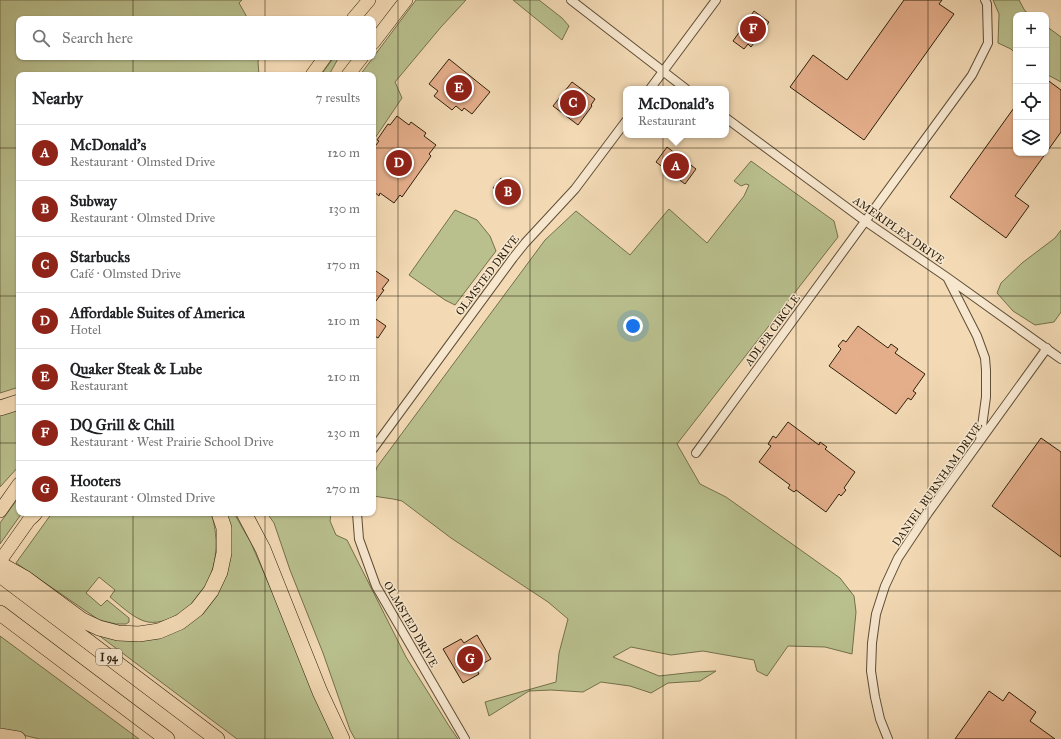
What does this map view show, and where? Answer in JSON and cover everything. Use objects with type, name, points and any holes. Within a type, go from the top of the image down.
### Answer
[{"type":"highway","points":[[0,408],[16,403]]},
{"type":"highway","points":[[0,564],[25,578],[82,620],[99,628],[118,633],[139,634],[158,631],[180,622],[197,609],[211,591],[220,572],[224,553],[224,528],[220,516]]},
{"type":"highway","points":[[246,516],[263,549],[323,698],[342,739]]},
{"type":"highway","name":"I 94","points":[[0,575],[217,739]]},
{"type":"highway","name":"I 94","points":[[0,613],[167,739]]},
{"type":"highway","points":[[0,624],[45,647]]},
{"type":"highway","points":[[0,736],[18,739]]},
{"type":"main road","points":[[355,16],[368,0]]},
{"type":"main road","points":[[376,39],[406,0]]},
{"type":"main road","points":[[314,72],[323,60]]},
{"type":"main road","points":[[350,72],[360,60]]},
{"type":"main road","points":[[0,511],[16,488]]},
{"type":"main road","points":[[0,560],[32,516]]},
{"type":"street","points":[[571,0],[682,86]]},
{"type":"street","points":[[652,86],[716,0]]},
{"type":"street","name":"ADLER CIRCLE","points":[[696,453],[972,75],[988,43],[985,0]]},
{"type":"street","name":"AMERIPLEX DRIVE","points":[[729,120],[865,221],[1061,359]]},
{"type":"street","name":"OLMSTED DRIVE","points":[[376,445],[512,258],[575,189],[623,125]]},
{"type":"street","points":[[948,278],[977,336],[985,358],[986,397],[979,442]]},
{"type":"street","name":"DANIEL BURNHAM DRIVE","points":[[888,739],[880,719],[875,697],[872,671],[872,643],[876,614],[885,586],[898,558],[909,540],[1047,348]]},
{"type":"street","name":"OLMSTED DRIVE","points":[[356,516],[359,539],[376,586],[465,739]]},
{"type":"green space","points":[[0,0],[242,0],[239,3],[246,16],[16,16],[16,60],[258,60],[259,72],[16,72],[16,388],[0,393]]},
{"type":"green space","points":[[416,0],[466,0],[441,27],[395,82],[402,98],[376,137],[376,72],[362,72],[371,60],[376,60],[376,54]]},
{"type":"green space","points":[[513,0],[539,0],[562,18],[569,26],[562,40]]},
{"type":"green space","points":[[993,0],[1019,0],[1026,12],[1013,12],[1013,51],[998,43],[999,14]]},
{"type":"green space","points":[[1049,28],[1061,37],[1061,82],[1049,76]]},
{"type":"green space","points":[[332,60],[337,60],[331,72],[323,72]]},
{"type":"green space","points":[[751,161],[834,221],[838,237],[677,444],[700,484],[726,497],[840,578],[854,596],[856,612],[852,654],[825,647],[788,646],[767,676],[757,671],[754,660],[703,651],[671,655],[631,647],[613,657],[659,676],[716,671],[700,681],[668,683],[651,693],[630,686],[601,682],[583,692],[551,690],[529,691],[489,716],[485,702],[556,682],[559,653],[568,619],[548,602],[451,538],[402,501],[376,496],[377,467],[545,240],[576,211],[630,255],[669,209],[707,243],[744,196],[749,185],[746,184],[741,186],[734,181]]},
{"type":"green space","points":[[455,210],[477,220],[490,236],[496,251],[455,305],[445,300],[409,275]]},
{"type":"green space","points":[[1061,230],[1061,312],[1054,322],[1035,325],[1013,311],[997,293],[1001,283],[1022,263],[1055,238]]},
{"type":"green space","points":[[16,410],[16,469],[0,487],[0,414]]},
{"type":"green space","points":[[16,501],[16,516],[20,516],[0,544],[0,523]]},
{"type":"green space","points":[[50,516],[212,516],[215,527],[216,554],[213,567],[202,592],[193,603],[182,612],[166,620],[157,622],[143,621],[128,612],[110,597],[115,590],[99,577],[86,593],[101,606],[107,600],[129,618],[129,622],[126,624],[116,624],[99,620],[16,563]]},
{"type":"green space","points":[[223,516],[236,516],[251,543],[336,739],[237,739],[97,634],[118,640],[208,603]]},
{"type":"green space","points":[[269,516],[331,516],[330,521],[336,535],[347,540],[406,657],[458,739],[355,739],[350,730],[323,653],[290,570],[274,523]]},
{"type":"green space","points":[[0,636],[139,739],[40,739],[0,731]]},
{"type":"building","points":[[904,0],[942,0],[939,4],[954,14],[864,140],[790,87],[813,55],[847,80]]},
{"type":"building","points":[[754,11],[769,22],[751,47],[748,44],[744,49],[733,41]]},
{"type":"building","points":[[449,59],[490,92],[472,114],[464,108],[462,111],[456,106],[452,110],[434,96],[438,91],[429,84]]},
{"type":"building","points":[[1049,81],[1061,90],[1061,132],[1049,149]]},
{"type":"building","points":[[572,82],[595,99],[591,105],[592,106],[578,125],[553,106]]},
{"type":"building","points":[[1013,109],[1013,156],[1044,156],[1015,196],[1029,206],[1006,238],[950,197]]},
{"type":"building","points":[[397,116],[409,125],[411,122],[426,133],[424,136],[436,145],[429,154],[431,156],[402,197],[400,195],[394,203],[380,193],[379,196],[376,194],[376,145],[379,141],[377,140],[388,124],[390,125]]},
{"type":"building","points":[[667,147],[696,169],[685,184],[656,162]]},
{"type":"building","points":[[501,178],[522,195],[514,205],[493,188]]},
{"type":"building","points":[[376,271],[389,280],[382,289],[384,290],[376,301]]},
{"type":"building","points":[[376,319],[386,326],[378,338],[376,337]]},
{"type":"building","points":[[858,326],[888,348],[891,344],[898,349],[895,353],[925,374],[913,391],[916,393],[911,400],[908,398],[896,414],[829,366],[841,349],[838,346],[843,340],[846,342]]},
{"type":"building","points":[[788,422],[819,445],[820,442],[827,447],[825,449],[855,472],[844,488],[846,490],[841,496],[839,494],[826,512],[796,490],[794,492],[788,488],[790,485],[759,462],[771,446],[768,444],[773,436],[776,438]]},
{"type":"building","points":[[1041,438],[1061,452],[1061,557],[992,506]]},
{"type":"building","points":[[477,635],[491,659],[477,667],[479,669],[477,670],[479,674],[463,683],[443,649],[461,639],[464,643]]},
{"type":"building","points":[[989,691],[1003,701],[1009,692],[1036,712],[1030,721],[1055,739],[955,739]]},
{"type":"place","name":"DQ Grill & Chill","points":[[753,29]]},
{"type":"place","name":"Quaker Steak & Lube","points":[[459,88]]},
{"type":"place","name":"Starbucks","points":[[573,103]]},
{"type":"place","name":"Affordable Suites of America","points":[[399,163]]},
{"type":"place","name":"McDonald's","points":[[676,166]]},
{"type":"place","name":"Subway","points":[[508,192]]},
{"type":"place","name":"Hooters","points":[[470,659]]}]
